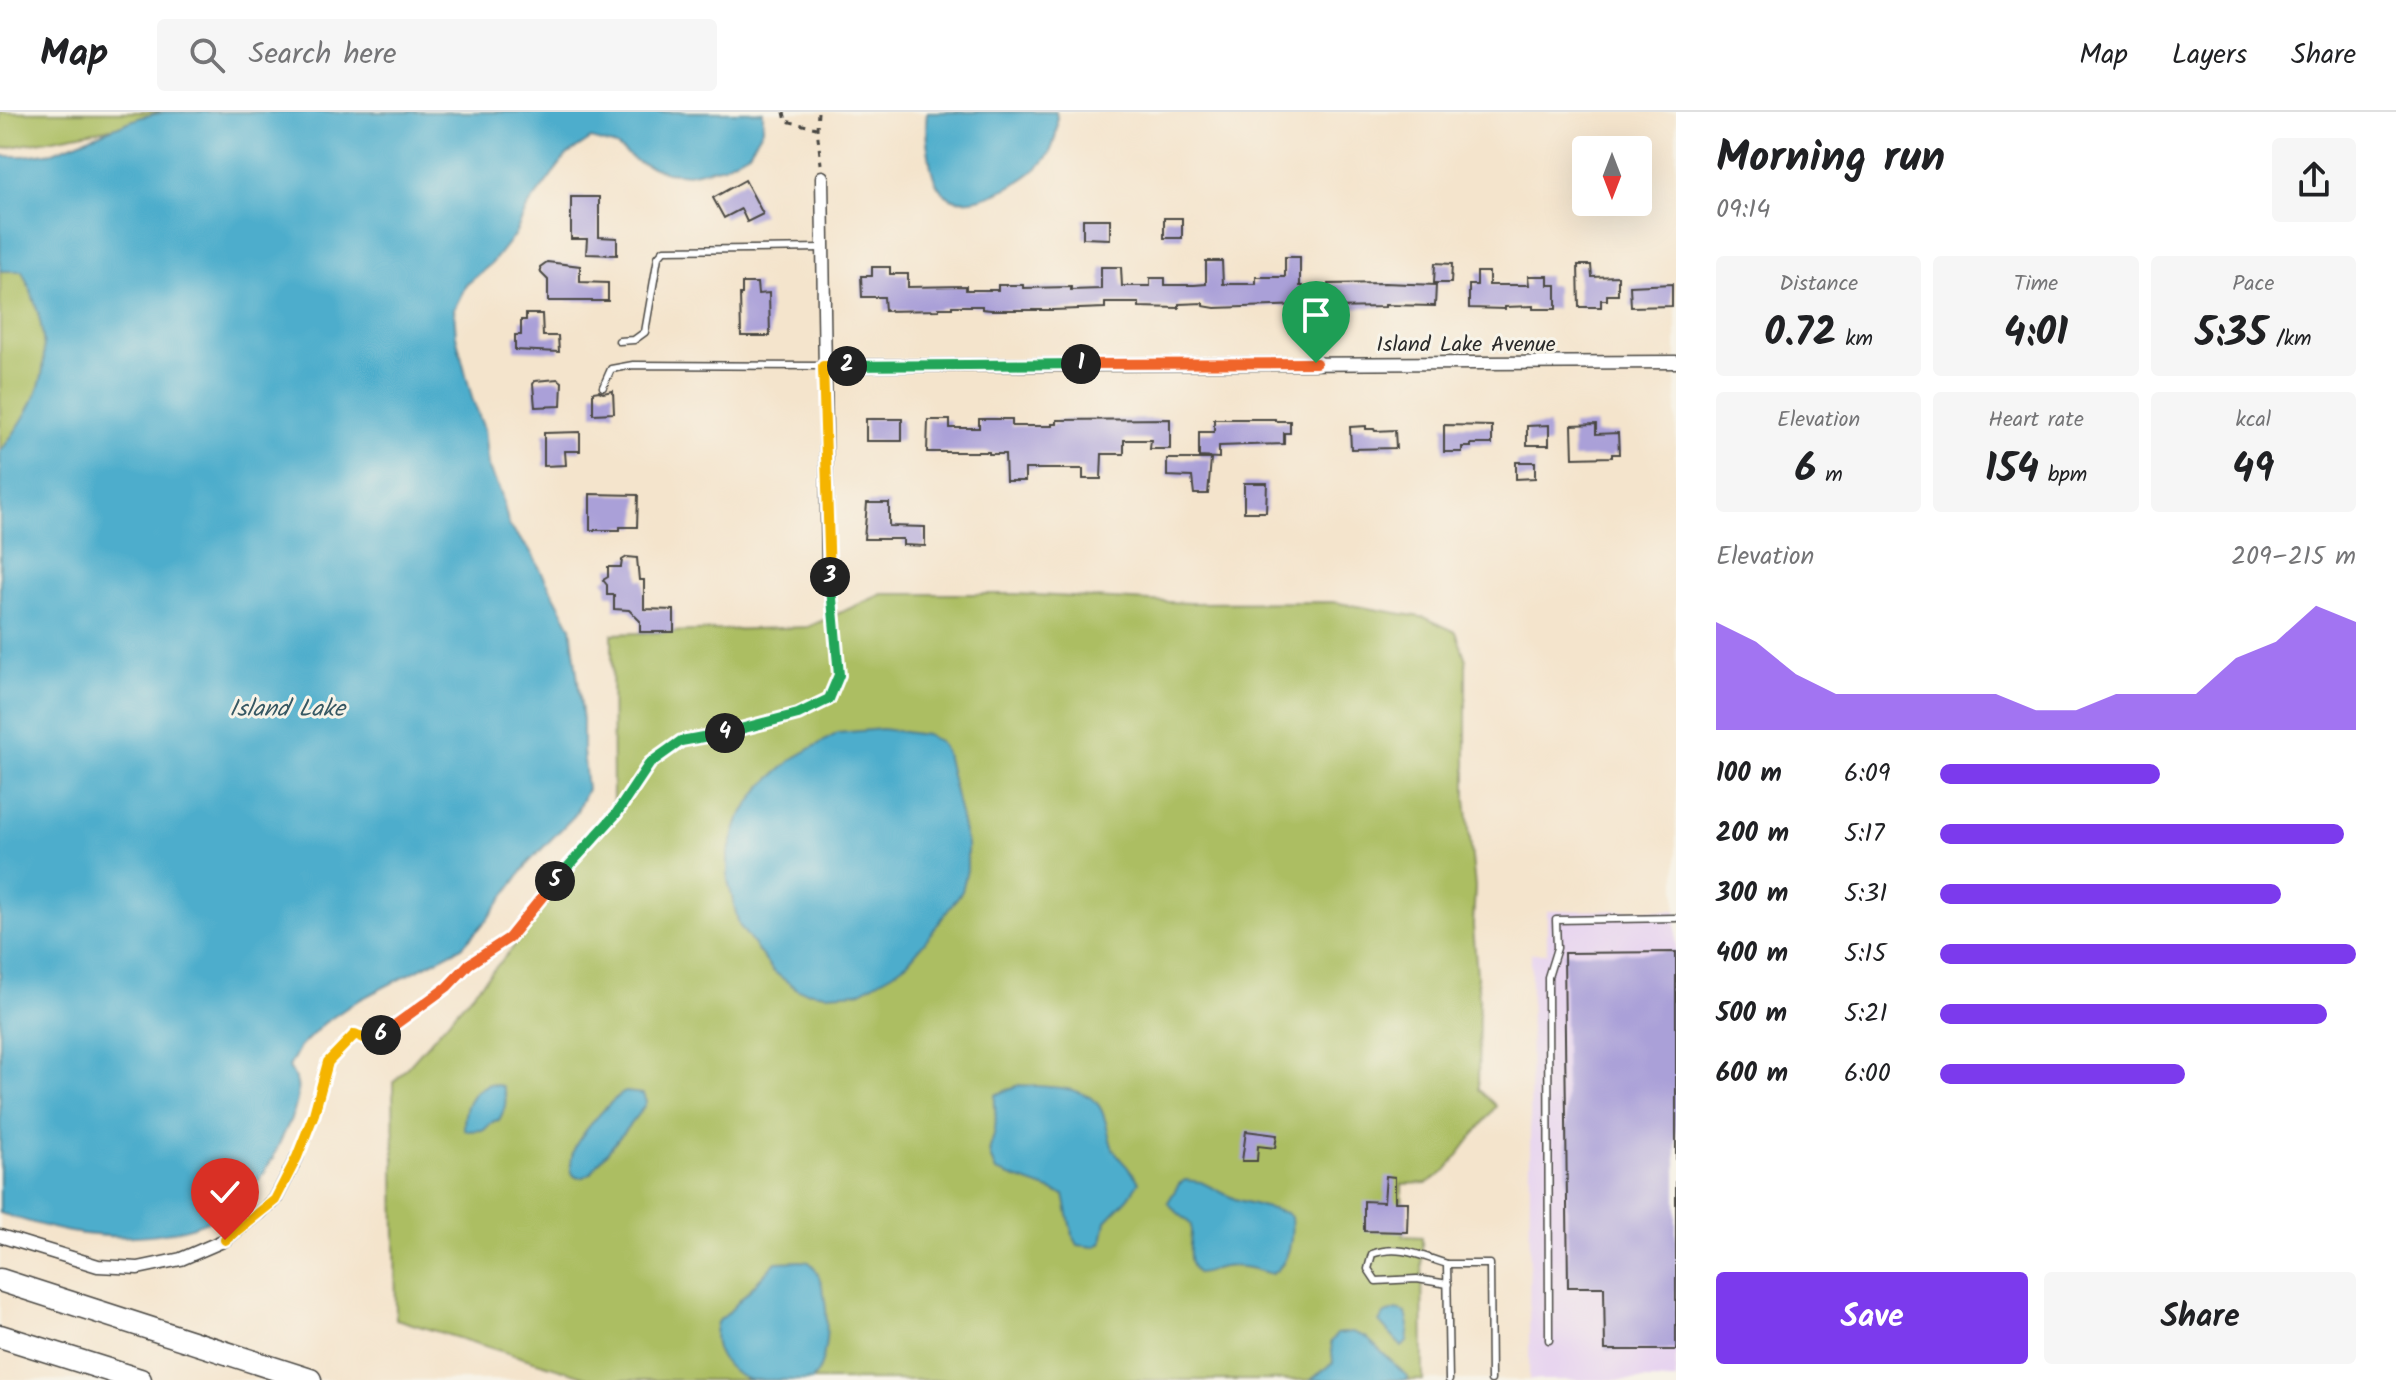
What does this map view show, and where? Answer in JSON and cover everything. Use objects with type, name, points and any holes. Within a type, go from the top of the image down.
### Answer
[{"type":"highway","points":[[0,1280],[310,1380]]},
{"type":"highway","points":[[0,1336],[140,1380]]},
{"type":"street","points":[[822,177],[828,571]]},
{"type":"street","name":"Island Lake Avenue","points":[[823,366],[1676,362]]},
{"type":"street","points":[[0,1236],[98,1266],[138,1268],[181,1259],[225,1240],[275,1200],[297,1157]]},
{"type":"lane","points":[[619,341],[634,340],[645,332],[658,257],[664,250],[823,248]]},
{"type":"lane","points":[[603,387],[611,369],[633,365],[823,366]]},
{"type":"lane","points":[[1549,1340],[1548,977],[1557,948],[1556,920],[1676,918]]},
{"type":"lane","points":[[1448,1284],[1417,1279],[1376,1281],[1368,1269],[1372,1254],[1387,1249],[1404,1250],[1447,1264],[1490,1264],[1491,1380]]},
{"type":"lane","points":[[1447,1264],[1449,1380]]},
{"type":"path","points":[[784,112],[786,121],[817,128]]},
{"type":"path","points":[[818,112],[822,177]]},
{"type":"path","points":[[297,1157],[322,1091],[328,1062],[348,1039],[355,1034],[366,1039],[383,1035],[447,987],[469,964],[509,938],[546,890],[616,814],[650,763],[681,741],[731,732],[798,714],[829,699],[839,675],[828,571]]},
{"type":"shaded area","points":[[1676,910],[1676,1380],[1529,1380],[1531,953],[1547,953],[1547,911]]},
{"type":"green space","points":[[0,112],[191,112],[191,113],[0,149]]},
{"type":"green space","points":[[0,261],[34,263],[52,409],[0,468]]},
{"type":"green space","points":[[882,594],[1016,594],[1189,603],[1333,602],[1426,618],[1456,632],[1466,660],[1466,799],[1475,887],[1473,926],[1479,999],[1478,1089],[1496,1106],[1445,1172],[1427,1183],[1402,1184],[1403,1236],[1422,1237],[1423,1380],[596,1380],[396,1319],[393,1083],[512,949],[613,804],[612,634],[808,627]]},
{"type":"water","name":"Island Lake","points":[[164,112],[763,112],[763,129],[749,152],[724,166],[688,174],[666,172],[638,162],[616,146],[591,139],[567,155],[527,208],[515,234],[492,263],[466,285],[454,309],[456,336],[472,398],[484,429],[488,467],[501,493],[509,526],[531,552],[571,627],[583,720],[587,789],[575,815],[529,862],[486,921],[462,947],[355,1002],[323,1024],[299,1048],[289,1067],[298,1091],[293,1114],[258,1181],[234,1206],[207,1221],[169,1232],[129,1236],[89,1235],[0,1213],[0,452],[33,402],[41,380],[44,357],[39,318],[22,271],[0,271],[0,156],[53,152],[141,117]]},
{"type":"water","points":[[927,112],[1056,112],[1056,134],[1049,154],[1032,172],[990,195],[962,200],[946,195],[935,180],[927,139]]},
{"type":"water","points":[[882,729],[926,735],[939,741],[946,753],[967,845],[967,870],[962,891],[924,943],[908,962],[893,973],[859,992],[826,994],[798,990],[773,971],[739,925],[728,881],[728,854],[739,819],[761,787],[794,758],[838,733]]},
{"type":"water","points":[[489,1084],[502,1086],[504,1091],[505,1103],[501,1116],[484,1130],[467,1131],[464,1120],[469,1101],[477,1091]]},
{"type":"water","points":[[1019,1085],[1064,1088],[1095,1101],[1103,1114],[1114,1151],[1139,1182],[1106,1221],[1102,1243],[1094,1247],[1078,1245],[1072,1234],[1064,1195],[996,1171],[989,1151],[996,1124],[995,1095]]},
{"type":"water","points":[[626,1092],[643,1094],[646,1102],[643,1108],[590,1174],[576,1177],[571,1163],[577,1143],[607,1107]]},
{"type":"water","points":[[1185,1180],[1201,1182],[1235,1199],[1291,1217],[1289,1249],[1278,1269],[1272,1274],[1230,1266],[1198,1274],[1190,1257],[1191,1225],[1168,1202]]},
{"type":"water","points":[[776,1262],[809,1262],[816,1271],[825,1301],[826,1339],[819,1370],[812,1380],[749,1380],[740,1376],[726,1365],[717,1349],[717,1322]]},
{"type":"water","points":[[1396,1310],[1406,1313],[1409,1325],[1407,1342],[1402,1347],[1379,1322],[1385,1314]]},
{"type":"water","points":[[1352,1332],[1366,1337],[1408,1380],[1311,1380],[1333,1362],[1331,1342],[1337,1334]]},
{"type":"building","points":[[745,180],[763,214],[747,222],[741,209],[724,218],[713,198]]},
{"type":"building","points":[[571,197],[599,197],[599,237],[617,238],[617,255],[586,254],[587,239],[571,239]]},
{"type":"building","points":[[1164,218],[1182,218],[1182,238],[1164,238]]},
{"type":"building","points":[[1083,219],[1110,219],[1110,239],[1083,238]]},
{"type":"building","points":[[1285,257],[1300,257],[1303,305],[1215,308],[1203,306],[1203,303],[1179,304],[1179,308],[1105,303],[1105,308],[1053,310],[991,310],[982,309],[982,306],[952,306],[939,310],[885,311],[884,297],[862,297],[861,276],[872,276],[872,267],[890,267],[890,274],[908,274],[908,287],[966,286],[966,290],[998,290],[998,285],[1023,285],[1023,288],[1071,287],[1071,290],[1101,289],[1101,267],[1121,267],[1122,286],[1150,286],[1150,278],[1165,278],[1165,285],[1206,284],[1206,261],[1222,261],[1223,284],[1256,284],[1256,277],[1285,277]]},
{"type":"building","points":[[547,262],[580,266],[580,282],[608,283],[608,301],[548,301],[548,280],[540,267]]},
{"type":"building","points":[[1435,263],[1452,264],[1451,283],[1434,283]]},
{"type":"building","points":[[1578,265],[1591,265],[1592,277],[1618,276],[1618,295],[1607,295],[1607,300],[1601,300],[1601,307],[1579,307]]},
{"type":"building","points":[[1477,272],[1489,272],[1489,285],[1529,285],[1528,276],[1548,276],[1548,285],[1556,285],[1556,309],[1533,309],[1533,306],[1469,308],[1469,285],[1477,285]]},
{"type":"building","points":[[742,283],[757,283],[758,294],[769,293],[770,336],[741,336]]},
{"type":"building","points":[[1328,284],[1436,285],[1435,306],[1328,308]]},
{"type":"building","points":[[1672,284],[1672,306],[1631,307],[1630,286]]},
{"type":"building","points":[[526,314],[542,314],[543,336],[558,336],[559,352],[515,350],[515,335],[521,335],[521,320],[526,320]]},
{"type":"building","points":[[558,379],[562,382],[561,406],[535,407],[535,381]]},
{"type":"building","points":[[613,391],[614,413],[593,414],[593,392]]},
{"type":"building","points":[[866,419],[902,419],[902,441],[866,441]]},
{"type":"building","points":[[979,419],[1012,419],[1012,426],[1052,426],[1057,424],[1057,420],[1170,419],[1170,449],[1150,449],[1151,440],[1124,440],[1124,454],[1102,454],[1101,479],[1083,479],[1083,469],[1025,469],[1025,481],[1006,481],[1005,454],[927,452],[928,420],[950,420],[950,428],[979,428]]},
{"type":"building","points":[[1214,419],[1290,421],[1290,433],[1284,433],[1284,444],[1219,446],[1219,458],[1199,457],[1199,432],[1214,432]]},
{"type":"building","points":[[1596,424],[1596,434],[1618,433],[1619,454],[1573,458],[1572,425]]},
{"type":"building","points":[[1444,425],[1492,426],[1492,444],[1471,444],[1471,447],[1462,447],[1462,452],[1444,452]]},
{"type":"building","points":[[1549,425],[1549,445],[1527,445],[1527,426]]},
{"type":"building","points":[[1366,426],[1366,429],[1375,431],[1395,430],[1396,448],[1351,449],[1350,427]]},
{"type":"building","points":[[580,432],[580,451],[565,451],[566,465],[544,466],[544,433]]},
{"type":"building","points":[[1167,459],[1211,459],[1208,494],[1194,494],[1192,477],[1167,476]]},
{"type":"building","points":[[1516,462],[1535,462],[1535,478],[1516,479]]},
{"type":"building","points":[[1244,483],[1267,483],[1266,512],[1244,512]]},
{"type":"building","points":[[590,494],[638,495],[637,527],[590,530]]},
{"type":"building","points":[[867,503],[889,503],[889,526],[925,527],[925,546],[903,545],[903,539],[864,539]]},
{"type":"building","points":[[637,558],[639,580],[644,580],[644,609],[674,610],[674,632],[640,632],[640,621],[629,610],[614,609],[614,595],[607,595],[607,585],[603,580],[608,577],[608,567],[621,567],[622,560]]},
{"type":"building","points":[[1676,952],[1676,1350],[1605,1350],[1604,1287],[1568,1287],[1564,953]]},
{"type":"building","points":[[1246,1131],[1277,1135],[1275,1148],[1258,1146],[1257,1161],[1242,1161]]},
{"type":"building","points":[[1386,1176],[1395,1177],[1395,1202],[1408,1202],[1407,1232],[1364,1231],[1364,1201],[1384,1202]]},
{"type":"route","points":[[225,1240],[275,1200],[314,1114],[328,1062],[348,1039],[355,1034],[366,1039],[383,1035],[447,987],[469,964],[509,938],[546,890],[616,814],[650,763],[681,741],[731,732],[798,714],[829,699],[839,675],[828,571],[823,366],[1316,363]]}]
